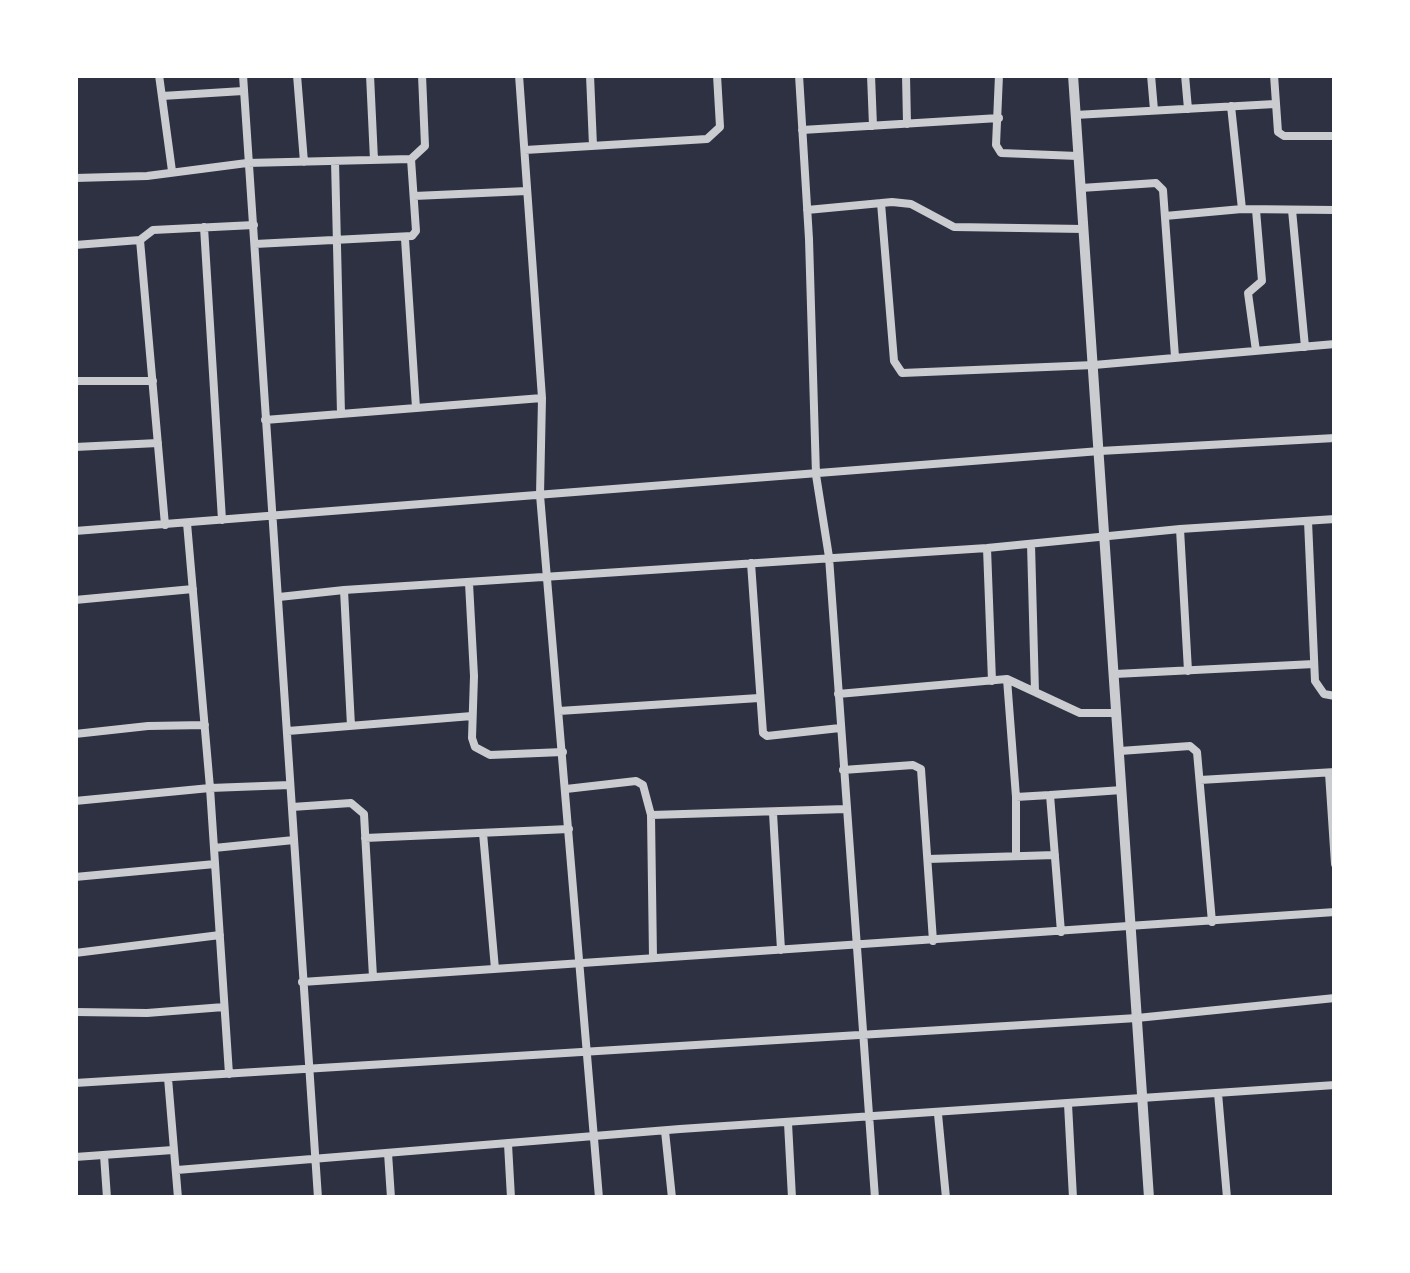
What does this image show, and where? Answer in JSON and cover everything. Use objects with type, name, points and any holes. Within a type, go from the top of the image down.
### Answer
[{"type":"street","points":[[159,75],[172,171]]},
{"type":"street","points":[[242,75],[318,1198]]},
{"type":"street","points":[[297,75],[304,162]]},
{"type":"street","points":[[370,75],[374,160]]},
{"type":"street","points":[[75,178],[147,176],[247,163],[411,159],[424,146],[422,75]]},
{"type":"street","points":[[520,75],[542,398],[540,495],[600,1198]]},
{"type":"street","points":[[590,75],[593,146]]},
{"type":"street","points":[[524,150],[712,136],[720,126],[717,75]]},
{"type":"street","points":[[799,75],[816,475],[829,557],[874,1198]]},
{"type":"street","points":[[872,75],[873,126]]},
{"type":"street","points":[[906,75],[908,124]]},
{"type":"street","points":[[999,75],[996,145],[1001,153],[1078,156]]},
{"type":"street","points":[[1072,75],[1150,1198]]},
{"type":"street","points":[[1151,75],[1154,110]]},
{"type":"street","points":[[1186,75],[1188,108]]},
{"type":"street","points":[[1274,75],[1276,126],[1280,134],[1335,136]]},
{"type":"street","points":[[162,96],[243,91]]},
{"type":"street","points":[[1076,115],[1275,104]]},
{"type":"street","points":[[1231,106],[1242,209]]},
{"type":"street","points":[[802,130],[999,118]]},
{"type":"street","points":[[255,244],[405,239],[416,231],[411,159]]},
{"type":"street","points":[[335,161],[340,414]]},
{"type":"street","points":[[1081,188],[1156,183],[1163,190],[1175,357]]},
{"type":"street","points":[[414,196],[528,191]]},
{"type":"street","points":[[881,203],[897,369],[909,374],[1094,365],[1335,344]]},
{"type":"street","points":[[807,210],[911,204],[954,227],[1084,229]]},
{"type":"street","points":[[1165,216],[1242,209],[1335,210]]},
{"type":"street","points":[[1256,210],[1262,281],[1248,293],[1256,350]]},
{"type":"street","points":[[1292,210],[1305,346]]},
{"type":"street","points":[[75,245],[140,240],[153,230],[254,224]]},
{"type":"street","points":[[204,228],[222,520]]},
{"type":"street","points":[[405,239],[416,408]]},
{"type":"street","points":[[140,240],[165,525]]},
{"type":"street","points":[[75,381],[153,382]]},
{"type":"street","points":[[266,420],[542,398]]},
{"type":"street","points":[[75,531],[1100,451],[1335,438]]},
{"type":"street","points":[[75,447],[158,443]]},
{"type":"street","points":[[280,597],[986,548],[1335,519]]},
{"type":"street","points":[[1308,520],[1314,664],[1318,689],[1335,696]]},
{"type":"street","points":[[187,523],[229,1074]]},
{"type":"street","points":[[1180,529],[1188,670]]},
{"type":"street","points":[[1031,544],[1036,692]]},
{"type":"street","points":[[986,548],[992,681]]},
{"type":"street","points":[[751,562],[761,728],[765,735],[840,728]]},
{"type":"street","points":[[470,583],[472,738],[480,752],[490,755],[562,752]]},
{"type":"street","points":[[75,600],[193,589]]},
{"type":"street","points":[[344,590],[352,726]]},
{"type":"street","points":[[1115,674],[1314,664]]},
{"type":"street","points":[[838,694],[1006,679],[1080,713],[1117,713]]},
{"type":"street","points":[[1006,679],[1016,797],[1016,856]]},
{"type":"street","points":[[559,711],[760,698]]},
{"type":"street","points":[[288,731],[472,716]]},
{"type":"street","points":[[75,734],[205,725]]},
{"type":"street","points":[[1120,751],[1193,747],[1197,752],[1212,922]]},
{"type":"street","points":[[843,770],[912,764],[921,770],[933,941]]},
{"type":"street","points":[[1200,780],[1332,773],[1335,864]]},
{"type":"street","points":[[566,788],[640,782],[647,792],[652,815],[652,958]]},
{"type":"street","points":[[75,800],[290,785]]},
{"type":"street","points":[[1016,797],[1122,790]]},
{"type":"street","points":[[1050,795],[1060,932]]},
{"type":"street","points":[[292,807],[356,805],[364,814],[374,977]]},
{"type":"street","points":[[652,815],[846,809]]},
{"type":"street","points":[[773,813],[781,950]]},
{"type":"street","points":[[365,838],[569,829]]},
{"type":"street","points":[[483,833],[495,969]]},
{"type":"street","points":[[214,848],[294,840]]},
{"type":"street","points":[[928,859],[1055,855]]},
{"type":"street","points":[[75,877],[215,864]]},
{"type":"street","points":[[302,982],[1335,912]]},
{"type":"street","points":[[75,953],[220,935]]},
{"type":"street","points":[[75,1083],[1137,1018],[1335,998]]},
{"type":"street","points":[[75,1012],[224,1007]]},
{"type":"street","points":[[168,1078],[178,1198]]},
{"type":"street","points":[[177,1170],[868,1116],[1335,1085]]},
{"type":"street","points":[[1218,1093],[1226,1198]]},
{"type":"street","points":[[1068,1104],[1074,1198]]},
{"type":"street","points":[[938,1114],[946,1198]]},
{"type":"street","points":[[788,1123],[792,1198]]},
{"type":"street","points":[[666,1131],[672,1198]]},
{"type":"street","points":[[508,1144],[512,1198]]},
{"type":"street","points":[[75,1158],[174,1150]]},
{"type":"street","points":[[388,1153],[391,1198]]},
{"type":"street","points":[[104,1155],[107,1198]]}]
